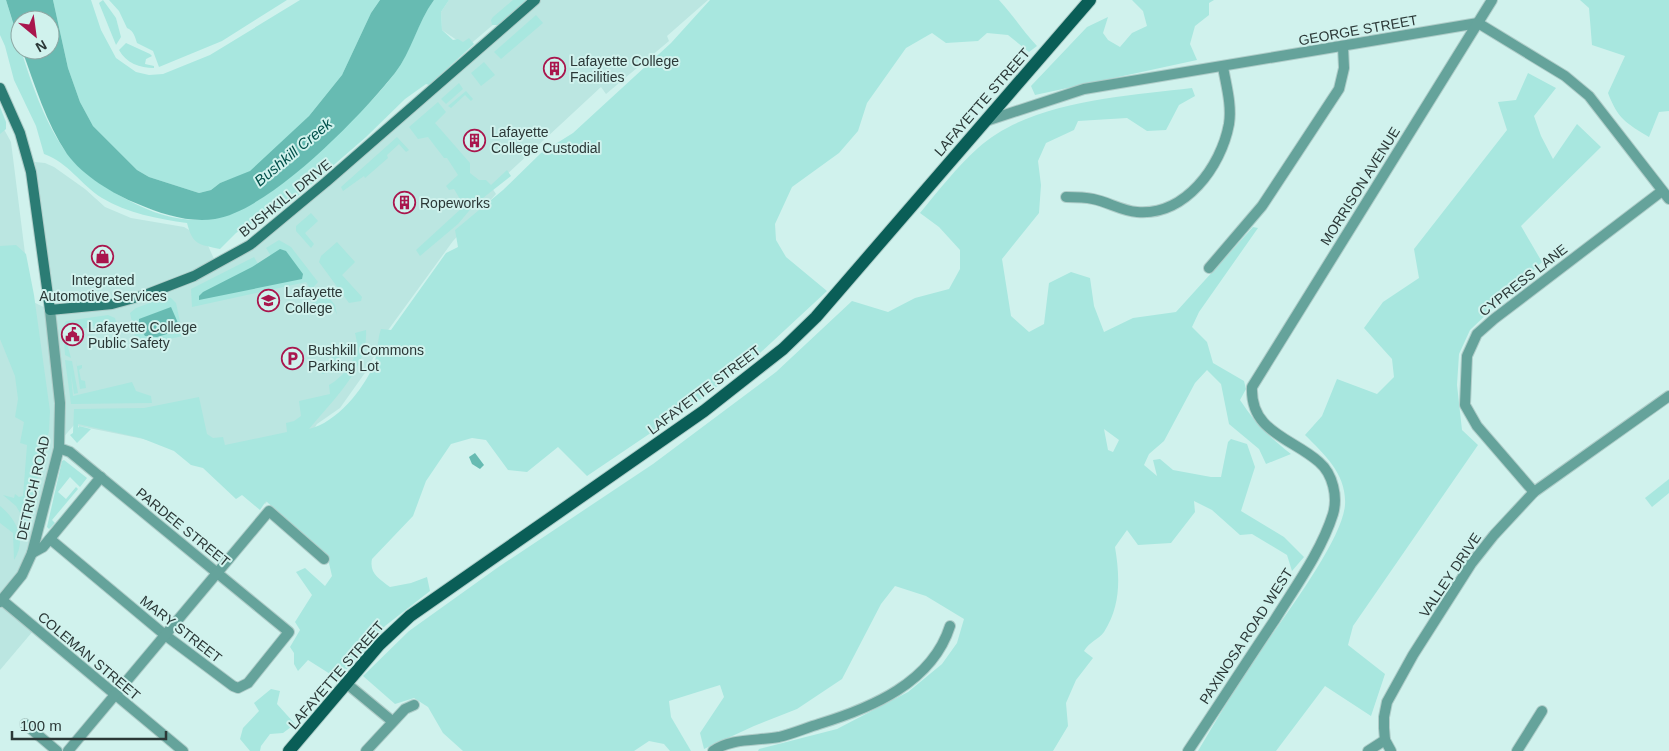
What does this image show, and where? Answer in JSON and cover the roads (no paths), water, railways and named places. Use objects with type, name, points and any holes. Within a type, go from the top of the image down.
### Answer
[{"type":"main road","name":"LAFAYETTE STREET","points":[[289,751],[379,645],[410,616],[704,411],[783,349],[816,317],[1090,0]]},
{"type":"street","name":"BUSHKILL DRIVE","points":[[50,310],[104,305],[145,295],[196,275],[250,245],[314,193],[535,0]]},
{"type":"street","name":"MORRISON AVENUE","points":[[1252,387],[1492,0]]},
{"type":"street","points":[[1478,23],[1565,76],[1589,96],[1669,199]]},
{"type":"street","name":"GEORGE STREET","points":[[985,121],[1084,89],[1478,23]]},
{"type":"street","points":[[1209,268],[1262,206],[1339,89],[1344,68],[1343,47]]},
{"type":"street","points":[[1066,197],[1093,199],[1138,212],[1158,211],[1180,202],[1198,187],[1224,143],[1229,123],[1230,104],[1223,67]]},
{"type":"street","points":[[0,88],[20,133],[30,172],[50,310]]},
{"type":"street","name":"CYPRESS LANE","points":[[1534,492],[1477,426],[1465,405],[1467,356],[1477,334],[1494,319],[1662,191]]},
{"type":"street","name":"DETRICH ROAD","points":[[32,553],[58,448],[60,403],[50,310]]},
{"type":"street","name":"PAXINOSA ROAD WEST","points":[[1188,751],[1295,588],[1325,534],[1333,513],[1333,483],[1319,462],[1276,434],[1262,421],[1251,399],[1252,387]]},
{"type":"street","name":"VALLEY DRIVE","points":[[1391,751],[1385,740],[1384,716],[1387,702],[1413,655],[1471,564],[1494,534],[1534,492],[1669,396]]},
{"type":"street","name":"PARDEE STREET","points":[[58,448],[70,452],[288,632]]},
{"type":"street","points":[[1,601],[22,574],[32,553],[38,551],[50,539],[100,477]]},
{"type":"street","points":[[68,751],[269,511],[324,559]]},
{"type":"street","name":"MARY STREET","points":[[50,539],[165,635],[227,682],[238,688],[248,683],[288,632]]},
{"type":"street","name":"COLEMAN STREET","points":[[1,601],[183,751]]},
{"type":"street","points":[[713,751],[723,744],[780,737],[847,715],[899,690],[922,671],[940,651],[950,626]]},
{"type":"street","points":[[346,683],[392,721]]},
{"type":"street","points":[[366,751],[405,708],[414,705]]},
{"type":"street","points":[[1517,751],[1542,711]]},
{"type":"street","points":[[25,724],[57,751]]},
{"type":"street","points":[[1368,751],[1385,740]]},
{"type":"water","points":[[6,0],[53,0],[55,10],[10,10],[10,13]]},
{"type":"water","name":"Bushkill Creek","points":[[380,0],[434,0],[423,18],[406,56],[395,73],[337,136],[287,180],[261,199],[237,212],[215,219],[195,220],[175,217],[128,200],[99,184],[81,170],[67,154],[53,130],[26,60],[60,60],[60,32],[68,68],[80,102],[93,126],[137,170],[149,177],[199,193],[211,190],[220,183],[250,171],[309,116],[342,75],[371,13]]},
{"type":"water","points":[[280,249],[286,251],[303,274],[302,279],[199,300],[199,296],[203,292],[252,267]]},
{"type":"water","points":[[171,307],[178,323],[177,331],[157,337],[145,336],[139,326],[139,319]]},
{"type":"water","points":[[475,453],[484,465],[480,469],[472,464],[469,457]]},
{"type":"place","name":"Lafayette College Facilities","points":[[554,69]]},
{"type":"place","name":"Lafayette College Custodial","points":[[475,140]]},
{"type":"place","name":"Ropeworks","points":[[404,203]]},
{"type":"place","name":"Integrated Automotive Services","points":[[103,257]]},
{"type":"place","name":"Lafayette College","points":[[269,300]]},
{"type":"place","name":"Lafayette College Public Safety","points":[[72,335]]},
{"type":"place","name":"Bushkill Commons Parking Lot","points":[[292,358]]}]
